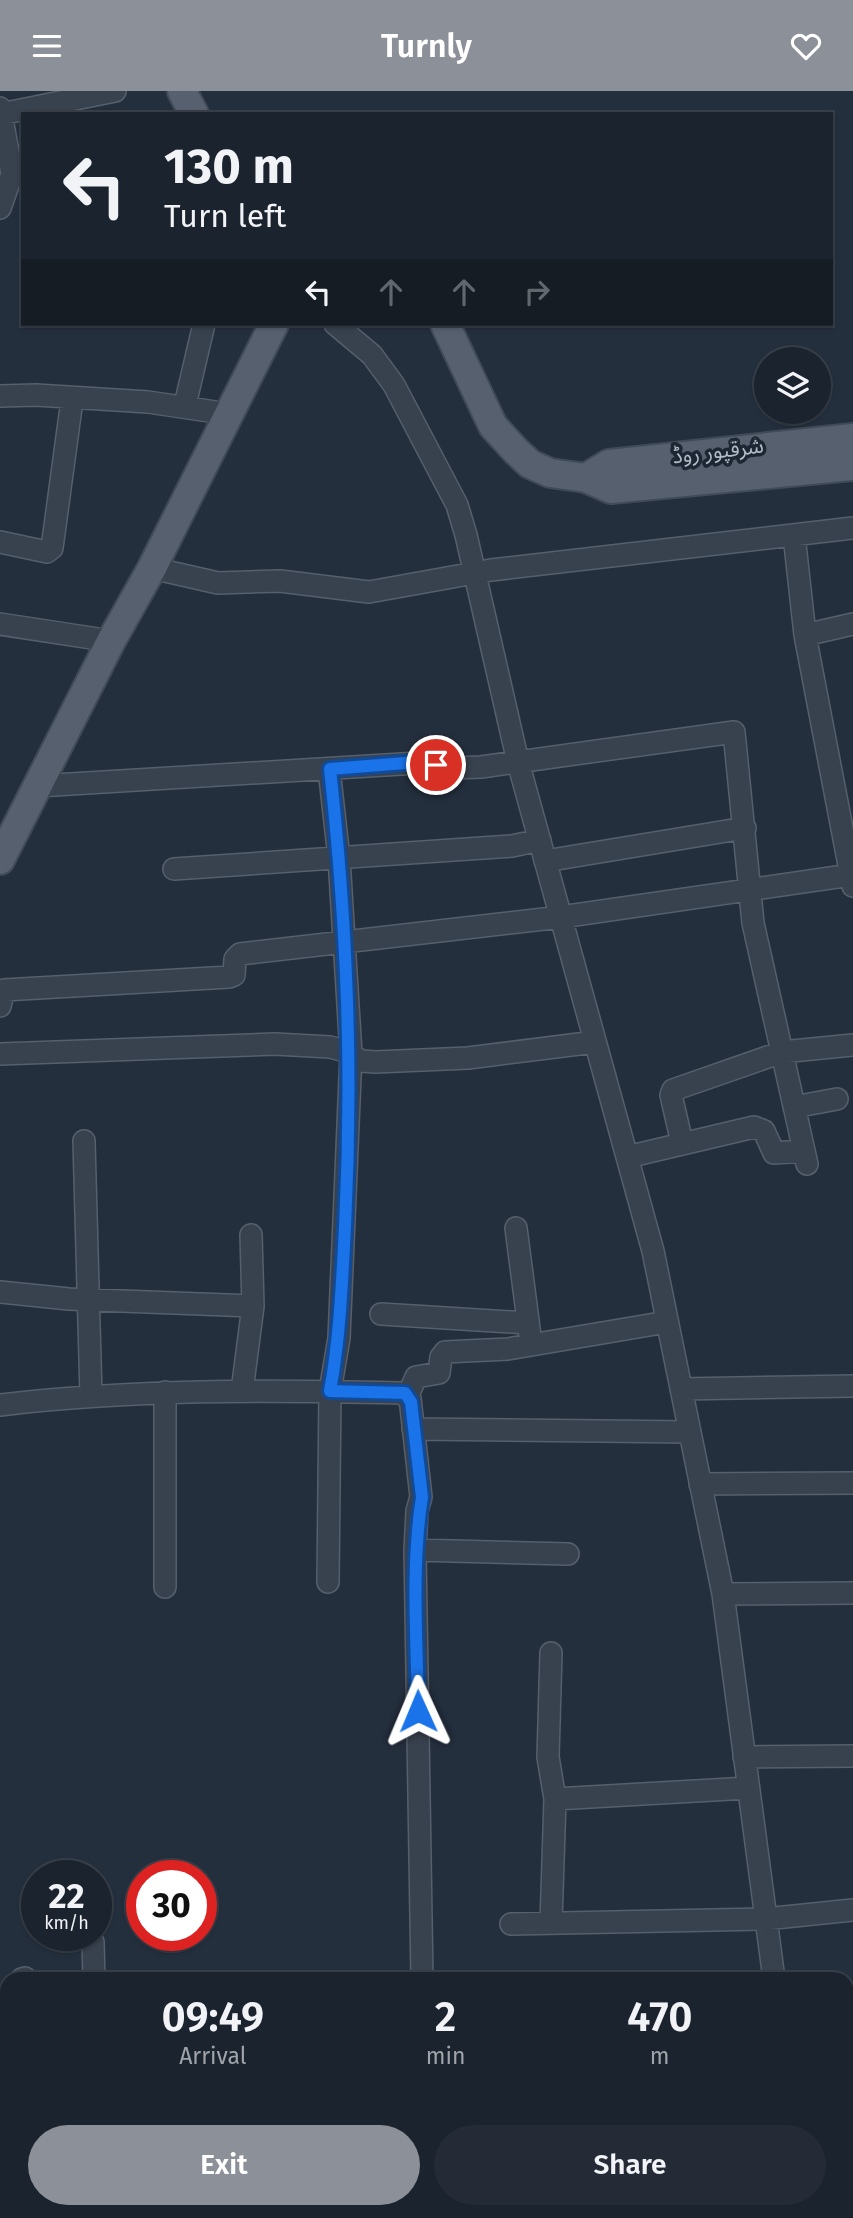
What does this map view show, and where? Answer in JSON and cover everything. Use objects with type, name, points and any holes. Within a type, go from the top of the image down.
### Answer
[{"type":"main road","points":[[182,91],[193,112]]},
{"type":"main road","points":[[0,860],[111,641],[152,568],[273,326]]},
{"type":"main road","name":"شرقپور روڈ","points":[[446,326],[493,426],[530,464],[550,473],[586,478],[611,489],[853,466]]},
{"type":"main road","name":"شرقپور روڈ","points":[[586,478],[609,464],[853,438]]},
{"type":"street","points":[[0,208],[12,174],[1,111],[115,91]]},
{"type":"street","points":[[184,405],[204,326]]},
{"type":"street","points":[[337,326],[372,355],[394,385],[457,505],[518,762],[653,1251],[723,1594],[773,1972]]},
{"type":"street","points":[[0,396],[36,395],[72,400],[184,405],[229,414]]},
{"type":"street","points":[[0,543],[47,552],[52,548],[72,400]]},
{"type":"street","points":[[152,568],[218,583],[280,581],[369,592],[475,574],[853,528]]},
{"type":"street","points":[[0,1006],[4,990],[229,977],[234,975],[235,959],[240,954],[561,917],[750,888],[852,880],[805,635],[794,535]]},
{"type":"street","points":[[0,624],[111,641]]},
{"type":"street","points":[[805,635],[853,624]]},
{"type":"street","points":[[38,786],[418,762],[463,768],[732,732],[737,738],[756,936],[805,1157],[774,1153],[764,1131],[759,1127],[627,1157]]},
{"type":"street","points":[[328,1582],[330,1391],[340,1324],[351,1054],[339,858],[330,769]]},
{"type":"street","points":[[174,869],[512,845],[543,851],[745,828]]},
{"type":"street","points":[[0,1054],[249,1044],[330,1047],[366,1062],[434,1060],[595,1042]]},
{"type":"street","points":[[682,1143],[672,1091],[782,1052],[853,1045]]},
{"type":"street","points":[[794,1107],[838,1099]]},
{"type":"street","points":[[84,1141],[90,1396]]},
{"type":"street","points":[[516,1228],[531,1345]]},
{"type":"street","points":[[242,1391],[253,1306],[251,1235]]},
{"type":"street","points":[[0,1292],[88,1300],[253,1306]]},
{"type":"street","points":[[381,1314],[528,1323]]},
{"type":"street","points":[[422,1972],[415,1550],[417,1511],[422,1497],[408,1395],[416,1377],[439,1373],[441,1357],[445,1352],[499,1350],[667,1322]]},
{"type":"street","points":[[681,1389],[853,1387]]},
{"type":"street","points":[[0,1405],[164,1392],[330,1391],[408,1395]]},
{"type":"street","points":[[164,1392],[165,1587]]},
{"type":"street","points":[[413,1429],[690,1432]]},
{"type":"street","points":[[700,1484],[853,1483]]},
{"type":"street","points":[[415,1550],[568,1554]]},
{"type":"street","points":[[723,1594],[853,1593]]},
{"type":"street","points":[[551,1653],[548,1757],[555,1799],[551,1923]]},
{"type":"street","points":[[744,1757],[853,1756]]},
{"type":"street","points":[[555,1799],[748,1788]]},
{"type":"street","points":[[511,1924],[765,1919],[853,1910]]},
{"type":"street","points":[[93,1951],[94,1972]]},
{"type":"route","points":[[418,1711],[415,1550],[417,1511],[422,1497],[410,1398],[405,1393],[330,1391],[339,1338],[349,1158],[348,1069],[351,1054],[348,980],[330,769],[418,762],[436,765]]}]
